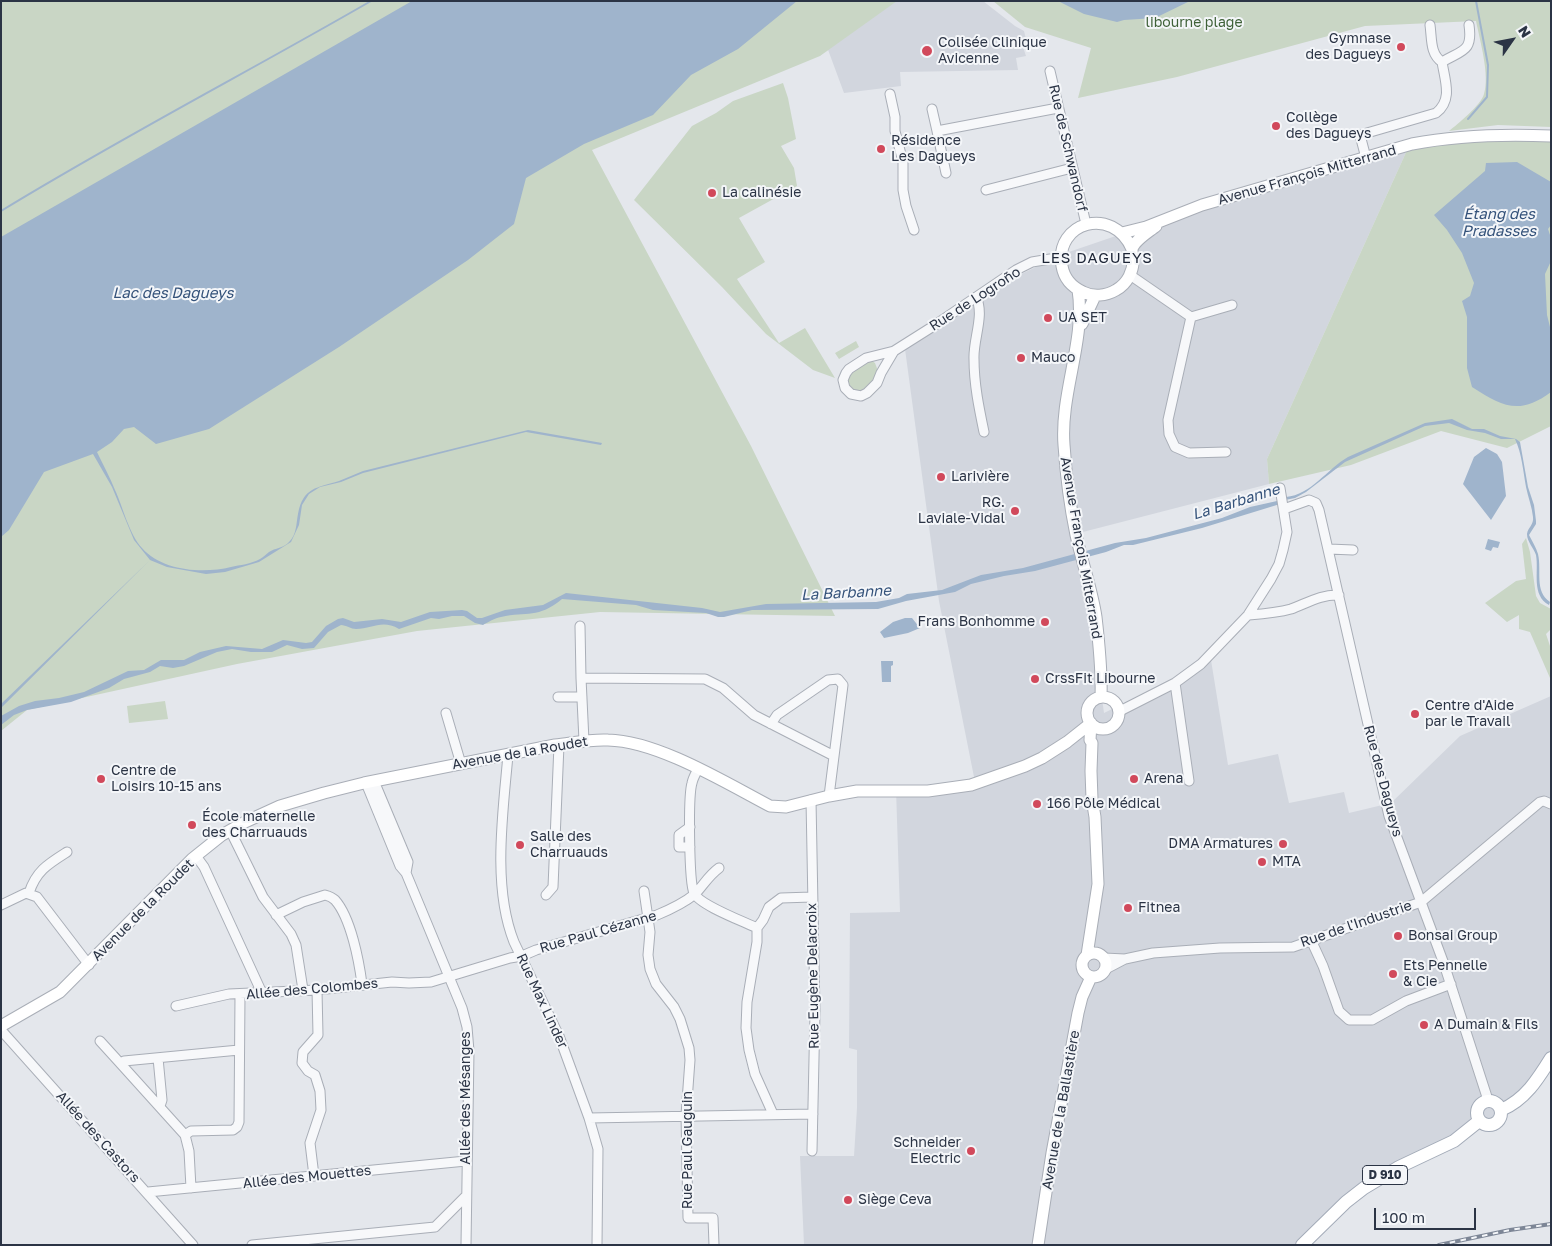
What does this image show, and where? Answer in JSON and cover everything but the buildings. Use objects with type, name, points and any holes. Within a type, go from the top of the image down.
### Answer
[{"type":"main road","name":"Avenue François Mitterrand","points":[[1122,233],[1202,205],[1412,144],[1446,138],[1504,134],[1551,136]]},
{"type":"main road","name":"Avenue François Mitterrand","points":[[1132,249],[1138,240],[1170,217]]},
{"type":"main road","points":[[1096,223],[1105,224],[1122,233],[1132,249],[1133,266],[1124,284],[1106,295],[1095,296],[1078,290],[1069,282],[1063,272],[1062,248],[1067,238],[1076,229],[1086,224],[1096,223]]},
{"type":"main road","name":"Avenue François Mitterrand","points":[[1078,290],[1080,309],[1077,340],[1064,410],[1064,443],[1067,480],[1076,534],[1096,616],[1102,697]]},
{"type":"main road","name":"Avenue François Mitterrand","points":[[1077,340],[1095,296]]},
{"type":"main road","points":[[1091,723],[1097,728],[1102,729],[1110,728],[1118,721],[1120,711],[1113,700],[1102,697],[1092,701],[1087,714],[1091,723],[1092,799],[1096,817],[1098,884],[1087,955],[1082,962],[1084,971],[1090,977],[1100,976],[1103,960],[1092,928]]},
{"type":"main road","name":"Avenue de la Roudet","points":[[1,1026],[60,992],[196,856],[230,830],[280,806],[304,798],[370,782],[508,754],[584,741],[610,740],[647,747],[698,769],[770,806],[786,807],[857,791],[928,791],[971,786],[1025,766],[1059,748],[1091,723]]},
{"type":"main road","points":[[1091,742],[1102,729]]},
{"type":"main road","points":[[1078,735],[1091,742]]},
{"type":"main road","points":[[1087,955],[1095,953],[1103,960]]},
{"type":"main road","name":"Avenue de la Ballastière","points":[[1038,1245],[1052,1153],[1078,1013],[1090,977]]},
{"type":"main road","points":[[1501,1110],[1511,1106],[1524,1096],[1551,1058]]},
{"type":"main road","points":[[1488,1100],[1495,1102],[1501,1110],[1500,1118],[1495,1124],[1487,1125],[1480,1121],[1477,1110],[1481,1103],[1488,1100]]},
{"type":"main road","name":"D 910","points":[[1302,1245],[1346,1202],[1364,1188],[1398,1168],[1454,1140],[1480,1121]]},
{"type":"street","points":[[1366,158],[1360,136],[1436,113],[1443,107],[1447,93],[1442,62],[1433,51],[1430,25]]},
{"type":"street","points":[[1442,62],[1463,52],[1469,46],[1471,36],[1469,25]]},
{"type":"street","name":"Rue de Schwandorf","points":[[1050,71],[1086,224]]},
{"type":"street","points":[[890,94],[895,117],[895,131],[902,162],[903,190],[914,230]]},
{"type":"street","points":[[937,131],[1058,108]]},
{"type":"street","points":[[932,109],[946,173]]},
{"type":"street","points":[[986,190],[1072,168]]},
{"type":"street","name":"Rue de Logroño","points":[[894,351],[871,390],[861,396],[852,394],[845,388],[843,380],[846,373],[866,358],[894,351],[1016,270],[1032,262],[1050,259],[1061,260]]},
{"type":"street","points":[[1130,275],[1191,317]]},
{"type":"street","points":[[976,297],[980,307],[974,355],[974,375],[984,432]]},
{"type":"street","points":[[1191,317],[1232,305]]},
{"type":"street","points":[[1191,317],[1168,420],[1169,434],[1175,447],[1189,453],[1226,452]]},
{"type":"street","points":[[874,356],[879,363],[881,372]]},
{"type":"street","points":[[1120,711],[1175,683],[1200,664],[1248,615],[1279,564],[1286,532],[1280,488]]},
{"type":"street","name":"Rue des Dagueys","points":[[1284,509],[1309,500],[1316,503],[1320,510],[1389,816],[1451,984],[1488,1100]]},
{"type":"street","points":[[1329,549],[1353,550]]},
{"type":"street","points":[[1248,615],[1290,609],[1307,601],[1330,595],[1339,595]]},
{"type":"street","points":[[580,626],[584,741]]},
{"type":"street","points":[[582,678],[705,679],[723,688],[754,715],[834,756]]},
{"type":"street","points":[[772,724],[777,715],[832,678],[838,679],[843,686],[829,796]]},
{"type":"street","points":[[1175,683],[1189,781]]},
{"type":"street","points":[[558,697],[582,697]]},
{"type":"street","points":[[446,713],[460,764]]},
{"type":"street","points":[[546,895],[553,887],[559,745]]},
{"type":"street","name":"Rue Max Linder","points":[[508,754],[501,830],[503,903],[508,928],[522,956],[528,974],[560,1036],[598,1149],[597,1245]]},
{"type":"street","points":[[698,769],[691,783],[690,827],[679,834],[679,847],[690,847],[694,894],[707,904],[757,928]]},
{"type":"street","name":"Allée des Mésanges","points":[[370,782],[408,862],[406,873],[462,1008],[467,1027],[469,1050],[466,1245]]},
{"type":"street","name":"Rue Eugène Delacroix","points":[[811,800],[815,1012],[812,1151]]},
{"type":"street","name":"Rue de l'Industrie","points":[[1103,960],[1125,959],[1153,953],[1220,948],[1293,947],[1421,902],[1540,802],[1544,801],[1551,804]]},
{"type":"street","points":[[230,830],[263,897],[291,934],[296,945],[300,963],[303,990]]},
{"type":"street","points":[[30,893],[35,878],[44,867],[67,852]]},
{"type":"street","points":[[196,856],[204,867],[262,993]]},
{"type":"street","name":"Rue Paul Cézanne","points":[[449,977],[648,918],[669,910],[694,894],[709,876],[719,868]]},
{"type":"street","name":"Rue Paul Gauguin","points":[[644,891],[648,918],[650,969],[656,984],[674,1007],[690,1048],[686,1115],[688,1218],[714,1218],[714,1245]]},
{"type":"street","points":[[1,905],[22,894],[30,893],[37,897],[89,965]]},
{"type":"street","points":[[276,915],[303,902],[325,895],[334,898],[343,911],[355,946],[362,984]]},
{"type":"street","points":[[774,1114],[755,1074],[748,1050],[746,1028],[747,1002],[757,942],[757,928],[769,907],[781,898],[812,897]]},
{"type":"street","points":[[1311,940],[1323,966],[1339,1011],[1349,1020],[1372,1020],[1406,1000],[1451,984]]},
{"type":"street","name":"Allée des Colombes","points":[[176,1006],[229,994],[317,990],[392,982],[431,982],[449,977]]},
{"type":"street","points":[[314,1176],[310,1143],[321,1110],[320,1091],[315,1075],[308,1071],[302,1063],[303,1052],[318,1035],[317,990]]},
{"type":"street","points":[[185,1135],[191,1131],[232,1130],[237,1127],[239,1122],[240,995]]},
{"type":"street","name":"Allée des Castors","points":[[1,1030],[194,1245]]},
{"type":"street","points":[[100,1041],[185,1135],[189,1151],[191,1188]]},
{"type":"street","points":[[120,1063],[124,1061],[239,1050]]},
{"type":"street","points":[[158,1058],[162,1100],[160,1106]]},
{"type":"street","points":[[589,1118],[813,1114]]},
{"type":"street","name":"Allée des Mouettes","points":[[148,1192],[466,1161]]},
{"type":"street","points":[[252,1245],[253,1243],[435,1227],[466,1196]]},
{"type":"shaded area","name":"Colisée Clinique Avicenne","points":[[891,1],[983,1],[1024,31],[1028,47],[1023,47],[1026,56],[1016,58],[1018,70],[900,72],[901,86],[844,93],[827,47]]},
{"type":"shaded area","points":[[1408,148],[1267,459],[1269,484],[1079,533],[1104,713],[1211,660],[1228,765],[1278,754],[1289,803],[1344,792],[1349,813],[1391,803],[1460,736],[1551,696],[1551,1058],[1525,1095],[1492,1118],[1365,1187],[1299,1245],[804,1245],[800,1156],[854,1156],[857,1108],[857,1050],[849,1048],[850,913],[900,912],[896,789],[975,782],[939,601],[905,349],[984,292],[1063,254],[1274,182]]},
{"type":"green space","points":[[1,1],[897,1],[820,56],[592,150],[751,446],[835,616],[600,612],[417,631],[237,664],[27,710],[1,731]]},
{"type":"green space","name":"libourne plage","points":[[993,1],[1551,1],[1551,127],[1498,125],[1449,131],[1474,109],[1482,98],[1486,86],[1482,48],[1476,21],[1365,26],[1177,77],[1078,98],[1091,48],[1025,27]]},
{"type":"green space","name":"La calinésie","points":[[783,83],[796,139],[781,146],[794,168],[797,186],[739,218],[765,262],[737,279],[779,343],[805,328],[835,378],[813,370],[766,334],[722,287],[634,200],[692,126],[733,101]]},
{"type":"green space","points":[[1446,138],[1551,141],[1551,426],[1507,448],[1441,431],[1351,465],[1269,484],[1267,459],[1408,148]]},
{"type":"green space","points":[[856,341],[859,347],[839,359],[835,353]]},
{"type":"green space","points":[[871,360],[875,363],[878,371],[868,388],[859,392],[847,387],[847,375]]},
{"type":"green space","points":[[1526,538],[1530,552],[1536,596],[1540,603],[1551,609],[1551,629],[1546,634],[1551,649],[1550,678],[1530,632],[1519,629],[1519,615],[1507,622],[1485,603],[1516,581],[1526,579],[1522,544]]},
{"type":"green space","points":[[165,701],[168,719],[129,723],[127,706]]},
{"type":"water","name":"Lac des Dagueys","points":[[412,1],[797,1],[738,49],[691,75],[653,115],[584,144],[526,178],[514,224],[468,260],[339,347],[209,429],[156,444],[134,427],[124,429],[112,442],[97,452],[137,542],[150,556],[160,562],[184,569],[220,569],[253,562],[271,551],[284,546],[259,562],[225,572],[206,574],[167,567],[150,560],[134,540],[112,487],[93,454],[44,472],[9,530],[1,537],[1,237]]},
{"type":"water","points":[[1058,1],[1190,1],[1155,18],[1117,22],[1084,14]]},
{"type":"water","name":"Étang des Pradasses","points":[[1517,162],[1551,182],[1551,225],[1548,229],[1551,238],[1551,261],[1545,274],[1547,315],[1551,331],[1551,392],[1529,404],[1511,406],[1492,399],[1472,387],[1467,368],[1467,317],[1462,301],[1470,296],[1474,283],[1462,253],[1447,230],[1434,215],[1485,171],[1486,163]]},
{"type":"water","points":[[1452,419],[1472,429],[1484,429],[1500,436],[1516,439],[1520,442],[1536,521],[1529,535],[1538,554],[1540,586],[1545,597],[1550,602],[1549,605],[1543,601],[1538,589],[1536,555],[1527,534],[1533,522],[1532,513],[1521,457],[1515,439],[1501,439],[1449,423],[1425,426],[1345,462],[1306,492],[1295,498],[1285,500],[1286,497],[1303,492],[1311,487],[1348,457],[1425,423]]},
{"type":"water","name":"Lac des Dagueys","points":[[528,430],[602,443],[601,445],[526,432],[363,473],[341,482],[320,487],[309,494],[302,505],[299,525],[294,535],[300,505],[307,494],[318,487],[363,471]]},
{"type":"water","points":[[1486,448],[1497,454],[1502,462],[1506,496],[1491,520],[1463,484],[1474,457]]},
{"type":"water","points":[[1277,501],[1280,504],[1202,528],[1133,545],[1124,545],[1106,552],[1035,571],[971,584],[955,592],[906,601],[878,609],[752,610],[718,617],[706,613],[653,610],[636,605],[562,599],[539,612],[510,615],[492,620],[483,625],[475,623],[464,616],[452,616],[439,619],[431,618],[399,629],[387,625],[356,629],[341,625],[328,632],[314,648],[302,649],[287,645],[272,652],[251,652],[232,649],[217,652],[184,666],[173,668],[160,666],[150,672],[124,679],[109,688],[71,702],[27,710],[14,715],[1,725],[1,716],[19,706],[35,701],[84,692],[128,671],[144,670],[161,660],[184,660],[200,652],[226,646],[262,649],[283,640],[312,642],[326,626],[343,618],[354,622],[382,619],[401,622],[430,612],[462,610],[477,618],[482,618],[505,610],[543,605],[566,593],[702,608],[720,612],[766,604],[876,602],[899,598],[907,594],[942,590],[981,575],[1023,568],[1115,543],[1146,538],[1222,518],[1250,507]]},
{"type":"water","points":[[1488,539],[1500,542],[1498,548],[1493,547],[1491,551],[1485,549]]},
{"type":"water","points":[[150,560],[1,708],[1,704]]},
{"type":"water","points":[[912,618],[920,628],[908,633],[884,638],[880,632],[893,622]]},
{"type":"water","points":[[881,661],[893,661],[891,666],[891,682],[882,682]]},
{"type":"waterway","points":[[1,211],[93,157],[371,1]]},
{"type":"waterway","points":[[1468,119],[1487,97],[1488,65],[1476,1]]},
{"type":"railway","points":[[1439,1245],[1510,1230],[1551,1224]]},
{"type":"place","name":"Gymnase des Dagueys","points":[[1401,47]]},
{"type":"place","name":"Colisée Clinique Avicenne","points":[[927,51]]},
{"type":"place","name":"Collège des Dagueys","points":[[1276,126]]},
{"type":"place","name":"Résidence Les Dagueys","points":[[881,149]]},
{"type":"place","name":"La calinésie","points":[[712,193]]},
{"type":"place","name":"UA SET","points":[[1048,318]]},
{"type":"place","name":"Mauco","points":[[1021,358]]},
{"type":"place","name":"Larivière","points":[[941,477]]},
{"type":"place","name":"RG. Laviale-Vidal","points":[[1015,511]]},
{"type":"place","name":"Frans Bonhomme","points":[[1045,622]]},
{"type":"place","name":"CrssFit Libourne","points":[[1035,679]]},
{"type":"place","name":"Centre d'Aide par le Travail","points":[[1415,714]]},
{"type":"place","name":"Centre de Loisirs 10-15 ans","points":[[101,779]]},
{"type":"place","name":"Arena","points":[[1134,779]]},
{"type":"place","name":"166 Pôle Médical","points":[[1037,804]]},
{"type":"place","name":"École maternelle des Charruauds","points":[[192,825]]},
{"type":"place","name":"DMA Armatures","points":[[1283,844]]},
{"type":"place","name":"Salle des Charruauds","points":[[520,845]]},
{"type":"place","name":"MTA","points":[[1262,862]]},
{"type":"place","name":"Fitnea","points":[[1128,908]]},
{"type":"place","name":"Bonsai Group","points":[[1398,936]]},
{"type":"place","name":"Ets Pennelle & Cie","points":[[1393,974]]},
{"type":"place","name":"A Dumain & Fils","points":[[1424,1025]]},
{"type":"place","name":"Schneider Electric","points":[[971,1151]]},
{"type":"place","name":"Siège Ceva","points":[[848,1200]]},
{"type":"district","name":"LES DAGUEYS","points":[[1097,258]]},
{"type":"water label","name":"La Barbanne","points":[[1236,502]]},
{"type":"water label","name":"La Barbanne","points":[[846,593]]}]
